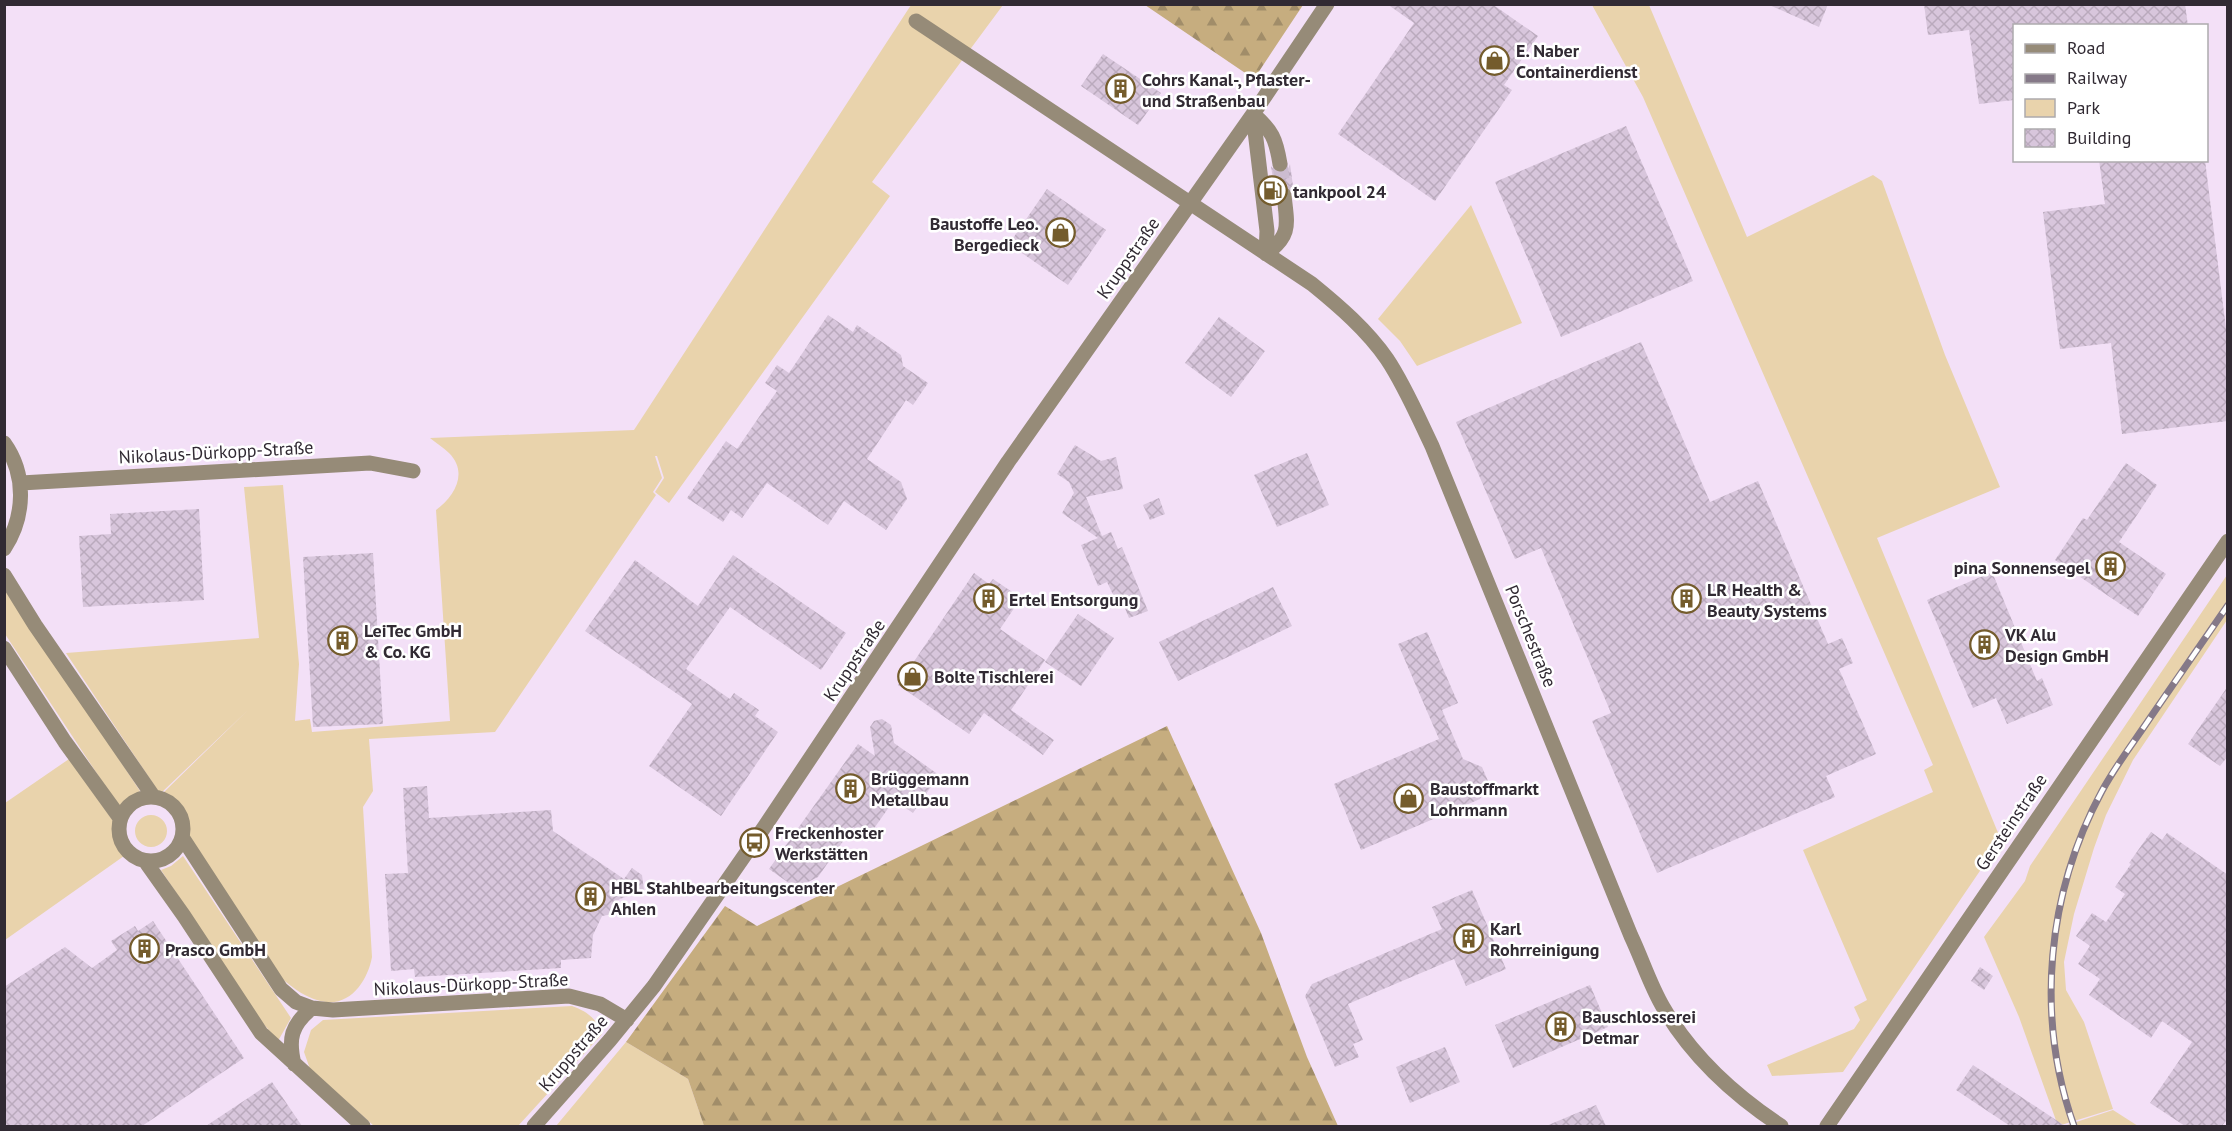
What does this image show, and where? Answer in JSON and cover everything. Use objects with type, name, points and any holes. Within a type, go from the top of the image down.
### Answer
[{"type":"street","name":"Kruppstraße","points":[[534,1126],[654,986],[765,826],[1008,462],[1253,114],[1327,4]]},
{"type":"street","points":[[916,21],[1191,203]]},
{"type":"street","points":[[1253,114],[1269,128],[1277,146],[1280,164]]},
{"type":"street","points":[[1253,114],[1267,231],[1266,254]]},
{"type":"street","points":[[1266,254],[1281,243],[1288,224],[1284,195]]},
{"type":"street","name":"Porschestraße","points":[[1191,203],[1312,284],[1348,314],[1386,358],[1414,407],[1432,446],[1631,936],[1663,1006],[1695,1054],[1747,1104],[1781,1126]]},
{"type":"street","points":[[4,443],[16,466],[21,483],[19,517],[14,533],[4,549]]},
{"type":"street","name":"Nikolaus-Dürkopp-Straße","points":[[21,483],[370,463],[413,471]]},
{"type":"street","name":"Gersteinstraße","points":[[1827,1126],[2228,541]]},
{"type":"street","name":"Nikolaus-Dürkopp-Straße","points":[[4,574],[35,625],[153,796],[171,803],[177,810],[183,827],[182,837],[281,989],[296,1002],[312,1008],[360,1009],[569,996],[600,1004],[627,1020]]},
{"type":"street","points":[[4,648],[65,742],[120,818]]},
{"type":"street","points":[[153,796],[131,803],[120,818],[118,829],[125,850],[145,861],[161,860],[175,851],[182,837]]},
{"type":"street","points":[[145,861],[261,1033],[363,1126]]},
{"type":"street","points":[[294,1064],[290,1047],[293,1031],[300,1017],[312,1008]]},
{"type":"green space","points":[[911,5],[1003,5],[872,182],[890,196],[669,503],[655,492],[664,478],[657,456],[655,456],[662,478],[653,492],[656,495],[495,732],[369,739],[373,791],[363,807],[372,957],[370,965],[363,982],[344,999],[326,1002],[301,993],[280,977],[188,838],[188,822],[184,810],[162,794],[248,710],[160,794],[66,653],[259,638],[244,487],[283,485],[299,664],[295,721],[310,719],[312,732],[450,721],[436,510],[453,492],[457,484],[458,469],[449,453],[430,438],[634,430]]},
{"type":"green space","points":[[1145,5],[1303,5],[1254,79]]},
{"type":"green space","points":[[1592,5],[1649,5],[1747,237],[1873,175],[1882,181],[1945,355],[2000,487],[1877,538],[2001,840],[1843,1072],[1772,1076],[1767,1065],[1854,1029],[1860,1020],[1854,1007],[1867,1000],[1803,850],[1933,792],[1924,770],[1933,765],[1643,97]]},
{"type":"green space","points":[[1471,205],[1522,323],[1417,366],[1400,341],[1378,319]]},
{"type":"green space","points":[[2227,575],[2227,620],[2133,760],[2106,815],[2074,914],[2064,962],[2066,990],[2084,1022],[2113,1109],[2058,1126],[2019,1017],[1984,937],[2025,881],[2030,866]]},
{"type":"green space","points":[[4,584],[140,791],[119,807],[5,634]]},
{"type":"green space","points":[[1167,726],[1261,933],[1307,1057],[1338,1126],[704,1126],[688,1079],[626,1042],[725,906],[757,926]]},
{"type":"green space","points":[[69,759],[114,822],[117,845],[124,856],[5,940],[5,803]]},
{"type":"green space","points":[[151,815],[162,820],[167,831],[162,842],[151,847],[140,842],[135,831],[140,820]]},
{"type":"green space","points":[[183,856],[291,1018],[278,1041],[260,1020],[161,870],[171,866]]},
{"type":"green space","points":[[572,1006],[591,1016],[602,1034],[518,1126],[374,1126],[310,1069],[304,1052],[311,1030],[323,1020]]},
{"type":"green space","points":[[626,1042],[688,1079],[704,1126],[556,1126]]},
{"type":"green space","points":[[2113,1110],[2138,1126],[2064,1126]]},
{"type":"building","points":[[1387,4],[1492,4],[1538,36],[1504,85],[1512,90],[1435,201],[1338,134],[1414,23]]},
{"type":"building","points":[[1767,4],[1828,4],[1819,27]]},
{"type":"building","points":[[1924,4],[2185,4],[2188,24],[2013,24],[2013,100],[1979,104],[1969,30],[1928,35]]},
{"type":"building","name":"Cohrs Kanal-, Pflaster- und Straßenbau","points":[[1103,54],[1161,93],[1138,125],[1081,86]]},
{"type":"building","points":[[1626,126],[1693,281],[1561,337],[1495,182]]},
{"type":"building","points":[[2099,162],[2205,162],[2228,345],[2228,421],[2122,434],[2111,343],[2060,349],[2043,212],[2105,204]]},
{"type":"building","points":[[1290,164],[1294,193],[1288,186],[1283,185],[1275,193],[1271,166],[1276,173],[1281,174],[1287,171]]},
{"type":"building","name":"Baustoffe Leo. Bergedieck","points":[[1047,189],[1106,230],[1068,285],[1009,244]]},
{"type":"building","points":[[828,315],[853,332],[857,325],[901,355],[903,366],[928,383],[913,405],[906,400],[867,459],[901,482],[907,499],[886,530],[844,501],[828,525],[767,483],[742,518],[731,510],[723,522],[687,498],[726,441],[737,449],[777,391],[765,383],[777,365],[789,373]]},
{"type":"building","points":[[1219,317],[1265,351],[1231,397],[1185,363]]},
{"type":"building","name":"LR Health & Beauty Systems","points":[[1641,342],[1710,502],[1758,481],[1828,644],[1842,638],[1853,663],[1839,669],[1876,754],[1826,776],[1835,797],[1657,873],[1592,721],[1611,713],[1541,548],[1515,559],[1456,422]]},
{"type":"building","points":[[1075,445],[1101,461],[1116,457],[1123,489],[1086,497],[1102,536],[1111,532],[1118,549],[1122,547],[1148,611],[1129,618],[1122,601],[1117,603],[1107,582],[1098,586],[1081,545],[1098,538],[1062,513],[1074,493],[1069,482],[1057,474]]},
{"type":"building","points":[[1307,453],[1329,505],[1277,527],[1254,475]]},
{"type":"building","name":"pina Sonnensegel","points":[[2126,463],[2157,485],[2119,542],[2166,574],[2138,616],[2055,560],[2083,518],[2087,520]]},
{"type":"building","points":[[1159,498],[1165,514],[1150,520],[1143,505]]},
{"type":"building","points":[[199,509],[204,600],[83,607],[79,536],[111,534],[110,514]]},
{"type":"building","name":"LeiTec GmbH & Co. KG","points":[[373,553],[383,724],[313,727],[303,557]]},
{"type":"building","points":[[733,555],[846,633],[821,670],[730,607],[686,669],[730,699],[734,693],[759,710],[755,716],[778,732],[721,816],[649,766],[692,704],[585,631],[635,560],[698,606]]},
{"type":"building","name":"VK Alu Design GmbH","points":[[1992,572],[2037,681],[2042,678],[2053,705],[2007,724],[1996,698],[1973,708],[1927,600]]},
{"type":"building","points":[[974,573],[989,584],[993,579],[1021,598],[1000,629],[1045,660],[1011,710],[1054,740],[1043,755],[984,713],[969,734],[898,685]]},
{"type":"building","points":[[1273,587],[1292,626],[1178,681],[1159,642]]},
{"type":"building","points":[[1078,614],[1114,638],[1081,686],[1045,662]]},
{"type":"building","points":[[1427,632],[1458,703],[1442,710],[1463,759],[1482,767],[1488,781],[1480,799],[1361,850],[1334,784],[1439,739],[1398,644]]},
{"type":"building","points":[[2228,686],[2228,756],[2220,766],[2188,744]]},
{"type":"building","points":[[882,719],[891,725],[894,743],[939,775],[913,813],[894,800],[868,837],[853,827],[818,877],[796,888],[769,869],[858,744],[875,756],[870,727],[874,721]]},
{"type":"building","points":[[427,786],[429,818],[551,810],[553,831],[624,879],[632,868],[642,875],[644,890],[620,899],[611,905],[613,914],[602,916],[593,935],[591,958],[561,960],[561,968],[415,977],[414,969],[391,971],[385,874],[408,873],[403,788]]},
{"type":"building","points":[[2151,832],[2162,840],[2167,833],[2228,875],[2228,1118],[2222,1126],[2185,1126],[2150,1103],[2192,1042],[2162,1021],[2151,1038],[2089,995],[2100,979],[2078,964],[2090,946],[2076,936],[2092,913],[2106,922],[2125,894],[2115,887]]},
{"type":"building","points":[[1472,890],[1506,969],[1466,986],[1454,959],[1348,1004],[1363,1040],[1353,1044],[1359,1057],[1335,1067],[1305,996],[1312,984],[1442,929],[1432,907]]},
{"type":"building","points":[[153,921],[244,1058],[142,1126],[4,1126],[4,987],[65,947],[92,968],[117,950],[111,941],[135,926],[138,931]]},
{"type":"building","points":[[1980,967],[1993,976],[1984,990],[1971,981]]},
{"type":"building","name":"Bauschlosserei Detmar","points":[[1590,985],[1608,1027],[1513,1068],[1495,1025]]},
{"type":"building","points":[[1445,1047],[1460,1082],[1410,1103],[1396,1067]]},
{"type":"building","points":[[1973,1065],[2065,1126],[2010,1126],[1956,1090]]},
{"type":"building","points":[[272,1082],[302,1126],[206,1126]]},
{"type":"building","points":[[1596,1105],[1606,1126],[1546,1126]]},
{"type":"tunnel","points":[[1280,164],[1284,195]]},
{"type":"railway","points":[[2074,1126],[2062,1084],[2054,1042],[2051,999],[2053,955],[2059,913],[2069,871],[2083,830],[2107,781],[2228,605]]},
{"type":"place","name":"E. Naber Containerdienst","points":[[1495,60]]},
{"type":"place","name":"Cohrs Kanal-, Pflaster- und Straßenbau","points":[[1121,89]]},
{"type":"place","name":"tankpool 24","points":[[1272,191]]},
{"type":"place","name":"Baustoffe Leo. Bergedieck","points":[[1060,233]]},
{"type":"place","name":"pina Sonnensegel","points":[[2111,567]]},
{"type":"place","name":"Ertel Entsorgung","points":[[988,599]]},
{"type":"place","name":"LR Health & Beauty Systems","points":[[1686,599]]},
{"type":"place","name":"LeiTec GmbH & Co. KG","points":[[343,640]]},
{"type":"place","name":"VK Alu Design GmbH","points":[[1984,644]]},
{"type":"place","name":"Bolte Tischlerei","points":[[913,676]]},
{"type":"place","name":"Brüggemann Metallbau","points":[[850,788]]},
{"type":"place","name":"Baustoffmarkt Lohrmann","points":[[1409,798]]},
{"type":"place","name":"Freckenhoster Werkstätten","points":[[754,842]]},
{"type":"place","name":"HBL Stahlbearbeitungscenter Ahlen","points":[[590,897]]},
{"type":"place","name":"Karl Rohrreinigung","points":[[1469,938]]},
{"type":"place","name":"Prasco GmbH","points":[[144,949]]},
{"type":"place","name":"Bauschlosserei Detmar","points":[[1561,1026]]}]
